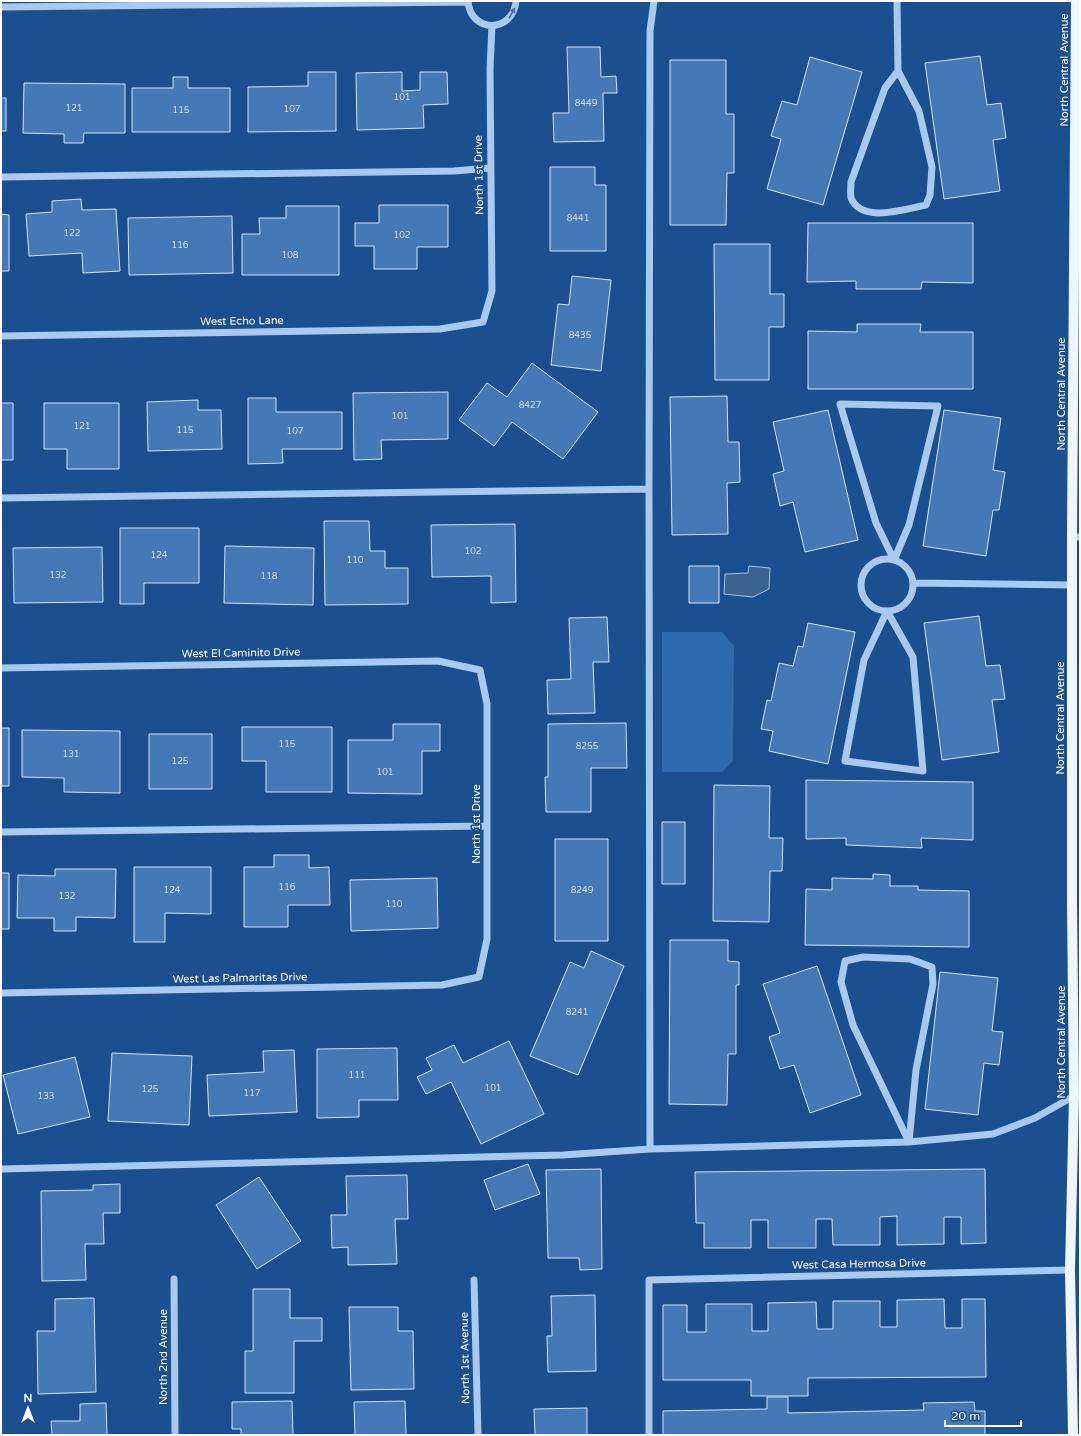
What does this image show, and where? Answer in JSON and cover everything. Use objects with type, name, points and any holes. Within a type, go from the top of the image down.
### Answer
[{"type":"main road","name":"North Central Avenue","points":[[1073,1435],[1070,1270],[1074,1096],[1072,901],[1076,693],[1072,585],[1076,537],[1076,1]]},
{"type":"street","points":[[1,8],[468,1],[472,16],[485,25],[492,26],[500,25],[512,15],[516,1]]},
{"type":"street","points":[[650,1149],[650,31],[654,1]]},
{"type":"street","points":[[897,1],[898,71],[919,111],[932,167],[930,195],[926,205],[888,213],[872,213],[858,207],[851,197],[851,182],[884,88],[898,71]]},
{"type":"street","name":"North 1st Drive","points":[[483,322],[492,291],[490,69],[492,26]]},
{"type":"street","points":[[1,177],[454,171],[490,168]]},
{"type":"street","name":"West Echo Lane","points":[[1,336],[440,329],[483,322]]},
{"type":"street","points":[[840,404],[938,406],[909,525],[894,560],[876,523],[840,404]]},
{"type":"street","points":[[1,498],[649,489]]},
{"type":"street","points":[[886,559],[901,563],[908,569],[914,583],[913,590],[907,603],[894,610],[887,611],[872,607],[866,601],[861,586],[862,578],[871,565],[886,559]]},
{"type":"street","points":[[914,583],[1072,585]]},
{"type":"street","points":[[887,611],[913,657],[923,771],[845,761],[864,660],[887,611]]},
{"type":"street","name":"West El Caminito Drive","points":[[1,668],[438,661],[480,670]]},
{"type":"street","name":"North 1st Drive","points":[[479,977],[488,939],[487,704],[480,670]]},
{"type":"street","points":[[1,832],[487,826]]},
{"type":"street","points":[[863,957],[910,959],[932,967],[933,984],[916,1070],[909,1142],[853,1025],[841,982],[845,961],[863,957]]},
{"type":"street","name":"West Las Palmaritas Drive","points":[[1,993],[442,985],[479,977]]},
{"type":"street","points":[[1,1169],[563,1155],[650,1149],[909,1142],[993,1134],[1035,1118],[1074,1096]]},
{"type":"street","name":"West Casa Hermosa Drive","points":[[649,1435],[649,1280],[1070,1270]]},
{"type":"street","name":"North 2nd Avenue","points":[[174,1279],[175,1435]]},
{"type":"street","name":"North 1st Avenue","points":[[474,1280],[478,1435]]},
{"type":"shaded area","points":[[749,566],[770,568],[769,589],[753,597],[724,594],[725,574],[748,573]]},
{"type":"shaded area","points":[[662,632],[722,632],[734,646],[733,761],[722,772],[662,772]]},
{"type":"building","points":[[567,47],[600,47],[601,77],[616,76],[617,93],[603,93],[604,141],[554,142],[553,113],[569,113]]},
{"type":"building","points":[[980,56],[987,105],[1001,103],[1006,138],[993,140],[1000,191],[944,199],[925,63]]},
{"type":"building","points":[[810,57],[862,72],[823,205],[767,189],[781,139],[771,136],[782,101],[797,105]]},
{"type":"building","points":[[670,60],[726,60],[726,114],[734,114],[734,173],[727,173],[726,225],[670,225]]},
{"type":"building","points":[[308,72],[336,72],[336,131],[248,132],[248,87],[308,86]]},
{"type":"building","points":[[402,72],[402,91],[420,90],[420,72],[447,72],[448,104],[423,105],[424,128],[357,130],[356,73]]},
{"type":"building","points":[[173,77],[188,77],[188,88],[230,88],[230,132],[132,132],[132,88],[173,88]]},
{"type":"building","points":[[24,83],[125,84],[125,133],[84,133],[83,143],[64,143],[64,134],[23,133]]},
{"type":"building","points":[[1,98],[6,98],[6,131],[1,131]]},
{"type":"building","points":[[550,167],[595,167],[595,185],[606,185],[606,251],[550,251]]},
{"type":"building","points":[[81,199],[82,210],[116,209],[120,271],[83,273],[82,253],[29,256],[26,214],[52,212],[52,201]]},
{"type":"building","points":[[379,205],[448,205],[448,247],[417,247],[417,269],[374,269],[374,246],[355,246],[355,223],[379,223]]},
{"type":"building","points":[[286,206],[339,206],[339,275],[242,275],[242,234],[260,234],[259,218],[286,218]]},
{"type":"building","points":[[1,214],[9,215],[9,271],[1,271]]},
{"type":"building","points":[[232,216],[233,273],[129,275],[128,218]]},
{"type":"building","points":[[808,223],[973,223],[973,283],[922,282],[921,289],[856,289],[856,281],[807,282]]},
{"type":"building","points":[[714,244],[770,244],[770,294],[784,294],[784,327],[769,327],[769,380],[715,380]]},
{"type":"building","points":[[572,276],[611,280],[601,371],[551,365],[558,304],[569,305]]},
{"type":"building","points":[[857,324],[921,324],[920,332],[973,332],[973,389],[808,389],[808,331],[857,332]]},
{"type":"building","points":[[532,363],[598,412],[563,459],[512,422],[494,446],[459,420],[487,383],[507,397]]},
{"type":"building","points":[[448,392],[448,439],[381,440],[382,459],[354,460],[353,393]]},
{"type":"building","points":[[727,396],[728,442],[739,442],[740,482],[727,483],[728,534],[672,535],[670,397]]},
{"type":"building","points":[[248,398],[276,398],[276,412],[342,412],[342,449],[282,449],[283,463],[248,464]]},
{"type":"building","points":[[198,400],[198,410],[221,410],[222,449],[148,451],[147,402]]},
{"type":"building","points":[[1,403],[13,403],[13,460],[1,460]]},
{"type":"building","points":[[44,403],[119,403],[119,469],[67,469],[67,449],[44,449]]},
{"type":"building","points":[[828,410],[858,540],[805,552],[793,502],[780,506],[773,474],[784,471],[773,422]]},
{"type":"building","points":[[944,410],[1001,418],[993,470],[1005,472],[999,510],[993,510],[986,556],[923,546]]},
{"type":"building","points":[[324,521],[369,521],[370,551],[385,551],[385,568],[408,568],[408,604],[325,605]]},
{"type":"building","points":[[515,524],[516,602],[491,603],[491,576],[432,577],[431,525]]},
{"type":"building","points":[[120,528],[199,528],[199,583],[144,583],[144,604],[120,604]]},
{"type":"building","points":[[225,546],[314,548],[313,605],[224,603]]},
{"type":"building","points":[[102,547],[103,602],[14,603],[13,548]]},
{"type":"building","points":[[689,566],[719,566],[719,603],[689,603]]},
{"type":"building","points":[[979,616],[986,666],[1000,665],[1005,699],[992,700],[999,752],[942,760],[924,623]]},
{"type":"building","points":[[607,617],[609,662],[593,662],[595,713],[548,714],[547,680],[571,679],[569,618]]},
{"type":"building","points":[[808,623],[855,632],[828,764],[769,751],[773,731],[761,729],[767,700],[771,701],[779,663],[793,666],[798,646],[803,647]]},
{"type":"building","points":[[626,723],[627,768],[591,768],[591,812],[546,812],[545,777],[548,777],[548,724]]},
{"type":"building","points":[[393,724],[440,724],[440,751],[422,751],[422,794],[348,793],[348,740],[393,740]]},
{"type":"building","points":[[242,727],[332,727],[332,792],[266,792],[266,761],[242,761]]},
{"type":"building","points":[[1,728],[9,728],[9,786],[1,786]]},
{"type":"building","points":[[22,730],[120,731],[120,793],[64,792],[64,778],[22,777]]},
{"type":"building","points":[[149,734],[212,734],[212,789],[149,789]]},
{"type":"building","points":[[806,780],[973,782],[973,840],[921,838],[922,848],[846,845],[846,838],[806,839]]},
{"type":"building","points":[[714,785],[770,786],[769,838],[783,838],[782,871],[770,871],[769,922],[713,921]]},
{"type":"building","points":[[662,822],[685,822],[685,884],[662,884]]},
{"type":"building","points":[[555,839],[608,839],[608,941],[555,941]]},
{"type":"building","points":[[274,855],[309,855],[309,868],[329,867],[330,905],[288,905],[288,927],[244,927],[244,867],[274,867]]},
{"type":"building","points":[[134,867],[211,867],[211,914],[165,913],[165,942],[134,942]]},
{"type":"building","points":[[55,869],[116,869],[115,918],[76,917],[76,931],[54,931],[54,918],[17,918],[18,875],[55,876]]},
{"type":"building","points":[[1,873],[9,873],[9,929],[1,929]]},
{"type":"building","points":[[873,874],[890,875],[890,886],[918,886],[918,890],[969,891],[969,947],[805,945],[806,889],[832,890],[832,878],[873,879]]},
{"type":"building","points":[[437,878],[438,928],[351,931],[350,880]]},
{"type":"building","points":[[670,940],[728,940],[728,961],[739,962],[739,985],[736,985],[736,1054],[728,1054],[727,1105],[669,1104]]},
{"type":"building","points":[[591,951],[624,966],[578,1075],[530,1056],[570,962],[584,968]]},
{"type":"building","points":[[817,966],[861,1095],[810,1113],[794,1065],[780,1069],[769,1037],[780,1033],[763,984]]},
{"type":"building","points":[[940,972],[998,978],[992,1031],[1003,1032],[999,1065],[984,1063],[978,1115],[925,1109]]},
{"type":"building","points":[[509,1041],[544,1114],[481,1144],[451,1082],[426,1094],[417,1077],[432,1070],[426,1058],[454,1045],[463,1063]]},
{"type":"building","points":[[397,1048],[398,1100],[359,1100],[359,1117],[317,1118],[317,1049]]},
{"type":"building","points":[[294,1050],[297,1112],[209,1116],[207,1075],[264,1072],[263,1051]]},
{"type":"building","points":[[112,1053],[192,1056],[189,1125],[108,1121]]},
{"type":"building","points":[[75,1057],[90,1117],[18,1134],[3,1075]]},
{"type":"building","points":[[528,1164],[540,1194],[495,1210],[484,1180]]},
{"type":"building","points":[[601,1169],[602,1269],[580,1270],[579,1258],[548,1258],[546,1170]]},
{"type":"building","points":[[985,1169],[986,1243],[961,1244],[961,1217],[944,1217],[944,1244],[897,1245],[897,1216],[880,1217],[880,1245],[833,1245],[832,1219],[816,1219],[816,1248],[768,1248],[768,1220],[751,1220],[751,1248],[704,1248],[704,1223],[696,1223],[695,1172]]},
{"type":"building","points":[[407,1175],[408,1219],[395,1219],[397,1264],[348,1265],[348,1247],[332,1248],[331,1215],[347,1215],[346,1176]]},
{"type":"building","points":[[259,1177],[301,1241],[257,1269],[216,1205]]},
{"type":"building","points":[[120,1184],[120,1213],[103,1213],[104,1244],[85,1244],[86,1280],[42,1281],[41,1191],[93,1190],[93,1185]]},
{"type":"building","points":[[253,1289],[290,1289],[290,1318],[322,1318],[322,1341],[294,1341],[294,1393],[245,1393],[245,1351],[253,1351]]},
{"type":"building","points":[[595,1295],[596,1371],[548,1372],[547,1336],[552,1336],[551,1296]]},
{"type":"building","points":[[94,1298],[96,1392],[38,1394],[37,1331],[55,1331],[55,1299]]},
{"type":"building","points":[[944,1299],[945,1328],[962,1328],[962,1299],[985,1299],[986,1377],[808,1378],[808,1396],[751,1396],[751,1380],[663,1380],[663,1305],[687,1305],[687,1332],[706,1332],[706,1304],[752,1304],[752,1331],[768,1331],[768,1303],[816,1302],[817,1329],[833,1329],[833,1301],[880,1301],[880,1327],[897,1327],[897,1300]]},
{"type":"building","points":[[349,1307],[398,1307],[398,1331],[413,1331],[414,1389],[351,1390]]},
{"type":"building","points":[[767,1397],[788,1397],[788,1413],[924,1410],[923,1403],[974,1402],[975,1411],[985,1411],[985,1435],[663,1435],[663,1411],[767,1409]]},
{"type":"building","points":[[292,1401],[293,1435],[241,1435],[241,1429],[232,1429],[232,1402]]},
{"type":"building","points":[[405,1401],[406,1435],[355,1435],[354,1402]]},
{"type":"building","points":[[106,1403],[107,1435],[52,1435],[51,1421],[80,1421],[80,1404]]},
{"type":"building","points":[[587,1408],[587,1435],[535,1435],[534,1409]]}]
